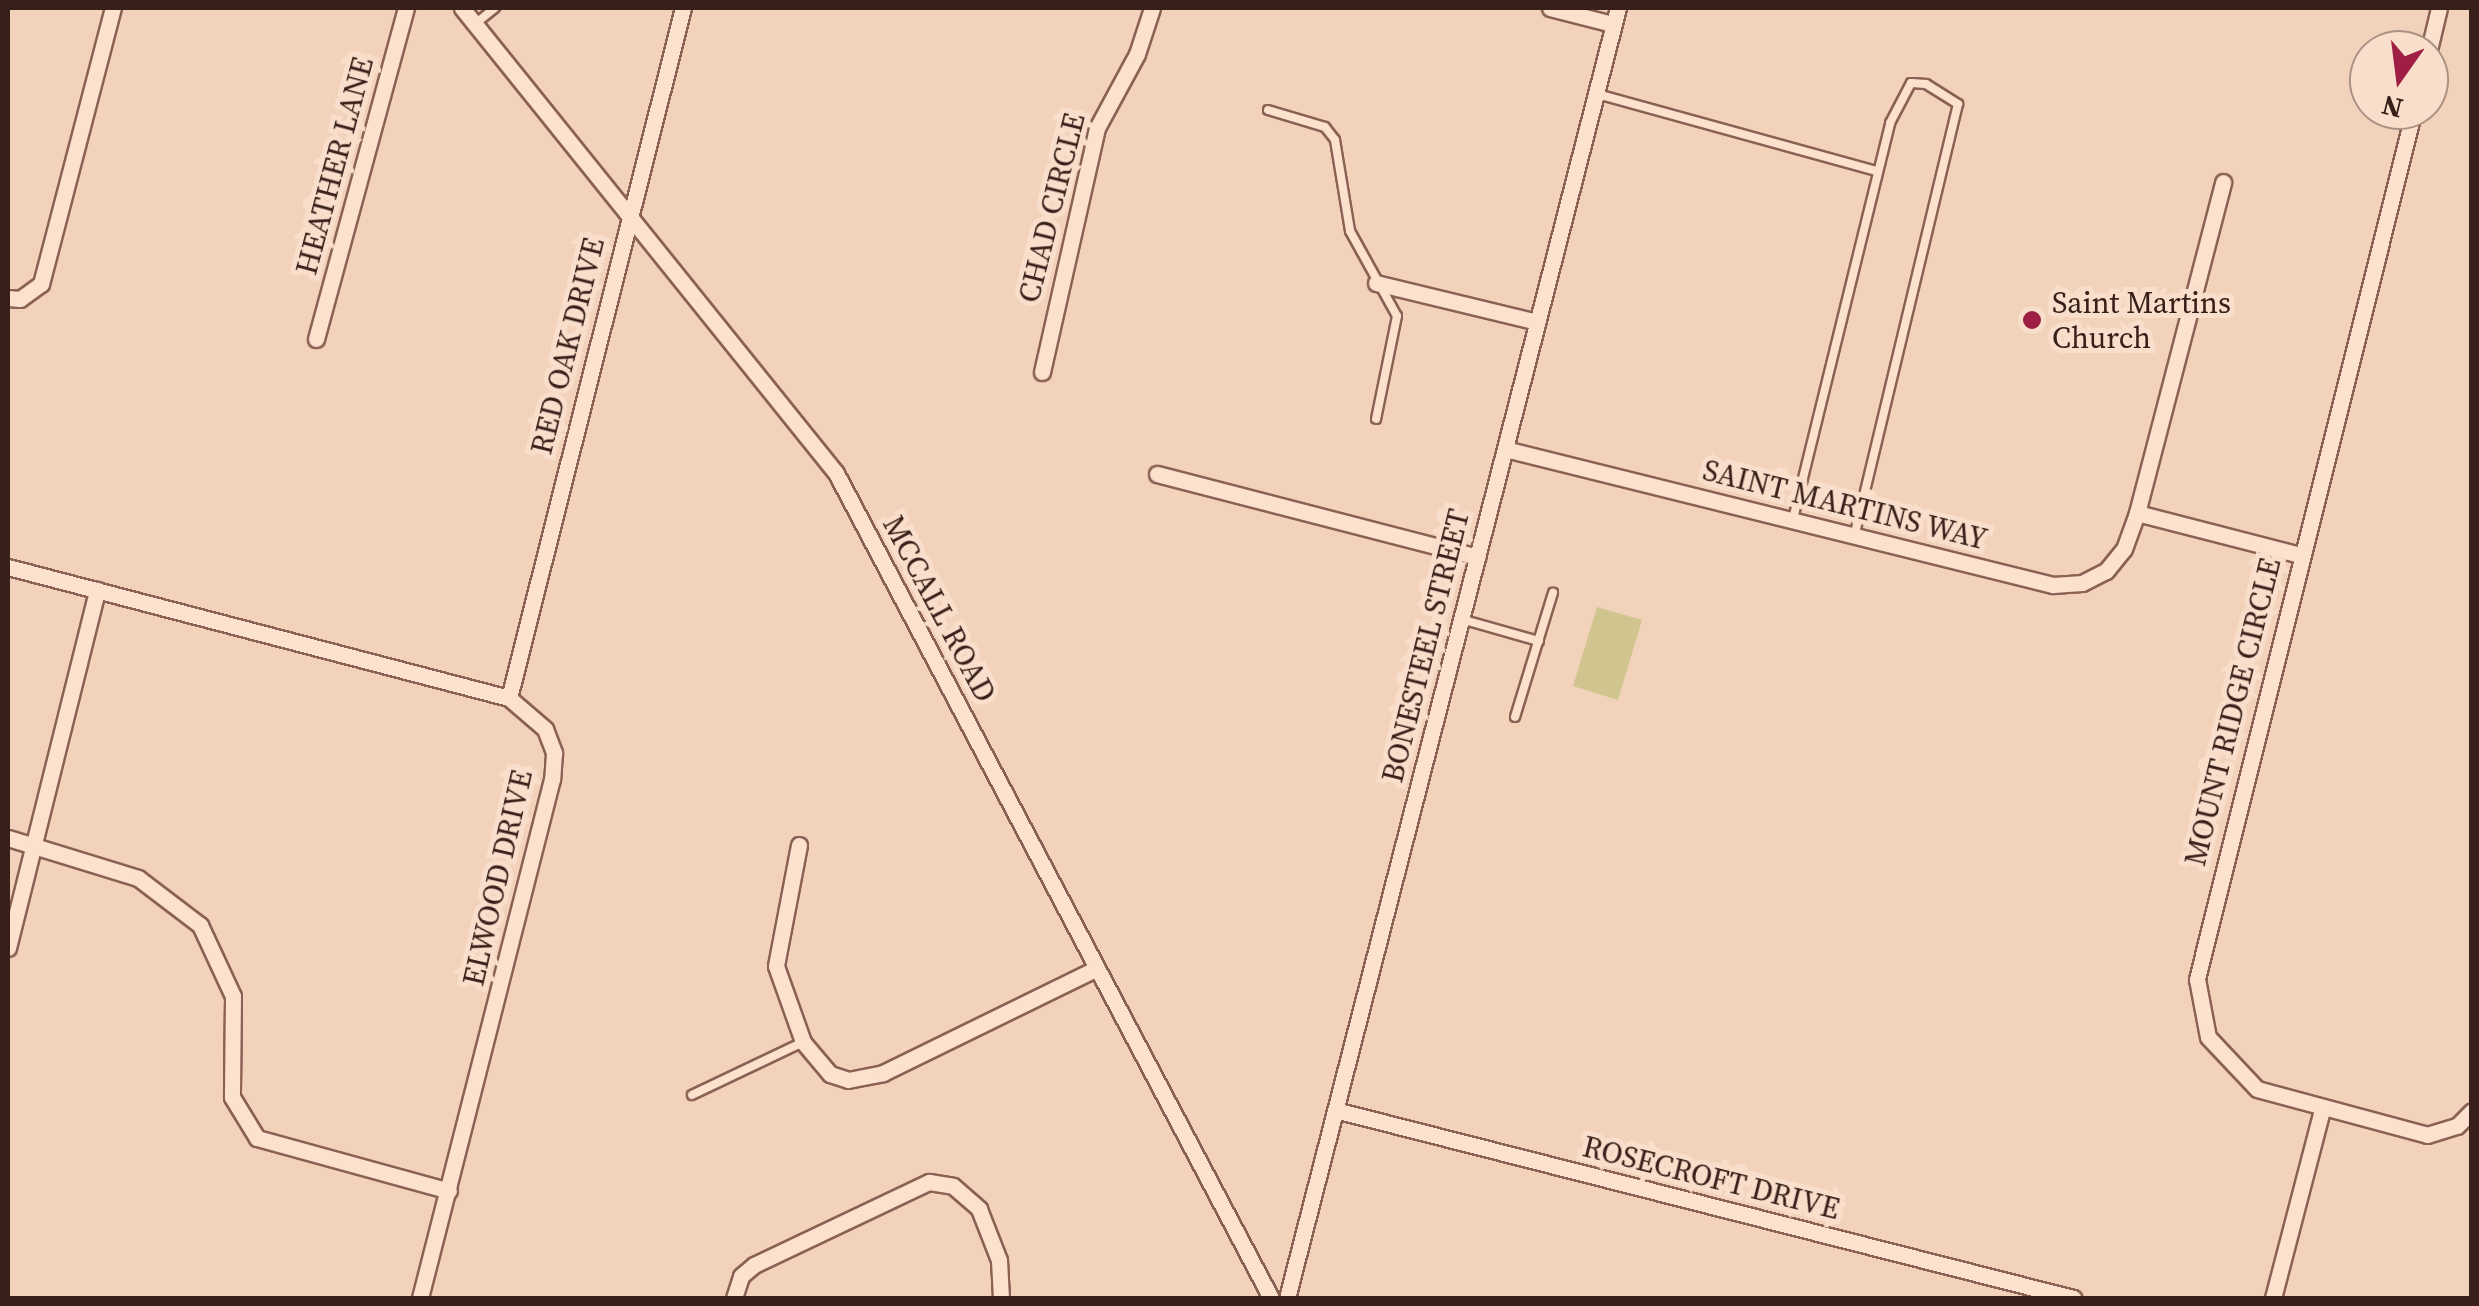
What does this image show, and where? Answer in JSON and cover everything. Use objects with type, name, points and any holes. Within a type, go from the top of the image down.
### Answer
[{"type":"street","points":[[8,298],[20,299],[41,284],[113,8]]},
{"type":"street","name":"HEATHER LANE","points":[[316,339],[406,8]]},
{"type":"street","name":"MCCALL ROAD","points":[[462,8],[836,473],[1271,1298]]},
{"type":"street","name":"RED OAK DRIVE","points":[[509,698],[682,8]]},
{"type":"street","name":"CHAD CIRCLE","points":[[1042,372],[1097,128],[1137,54],[1152,8]]},
{"type":"street","points":[[1550,8],[1613,24]]},
{"type":"street","name":"BONESTEEL STREET","points":[[1287,1298],[1618,8]]},
{"type":"street","name":"MOUNT RIDGE CIRCLE","points":[[2409,130],[2197,978],[2208,1036],[2237,1075],[2257,1089],[2322,1110],[2427,1134],[2457,1126],[2472,1111]]},
{"type":"street","name":"SAINT MARTINS WAY","points":[[1505,449],[2053,585],[2082,584],[2106,571],[2124,549],[2137,513],[2223,182]]},
{"type":"street","points":[[1376,283],[1537,322]]},
{"type":"street","points":[[1157,474],[1477,557]]},
{"type":"street","points":[[2137,513],[2301,555]]},
{"type":"street","name":"ELWOOD DRIVE","points":[[8,567],[509,698],[545,729],[554,753],[552,779],[420,1298]]},
{"type":"street","points":[[8,948],[98,590]]},
{"type":"street","points":[[8,838],[138,878],[200,925],[233,996],[232,1097],[258,1138],[449,1192]]},
{"type":"street","points":[[799,845],[776,966],[803,1042],[830,1074],[865,1080],[1097,968]]},
{"type":"street","name":"ROSECROFT DRIVE","points":[[1335,1110],[2074,1298]]},
{"type":"street","points":[[2273,1298],[2322,1110]]},
{"type":"street","points":[[734,1298],[741,1276],[754,1265],[929,1182],[953,1186],[978,1208],[999,1260],[1001,1298]]},
{"type":"lane","points":[[475,24],[495,8]]},
{"type":"lane","points":[[1792,520],[1890,122],[1911,83],[1947,92],[1958,104],[1854,536]]},
{"type":"lane","points":[[1596,94],[1878,172]]},
{"type":"lane","points":[[1268,110],[1325,127],[1335,140],[1350,231],[1397,316],[1376,418]]},
{"type":"lane","points":[[1515,717],[1553,593]]},
{"type":"lane","points":[[1461,618],[1538,642]]},
{"type":"lane","points":[[692,1094],[803,1042]]},
{"type":"shaded area","points":[[1597,607],[1642,620],[1618,700],[1573,686]]},
{"type":"place","name":"Saint Martins Church","points":[[2032,320]]}]
